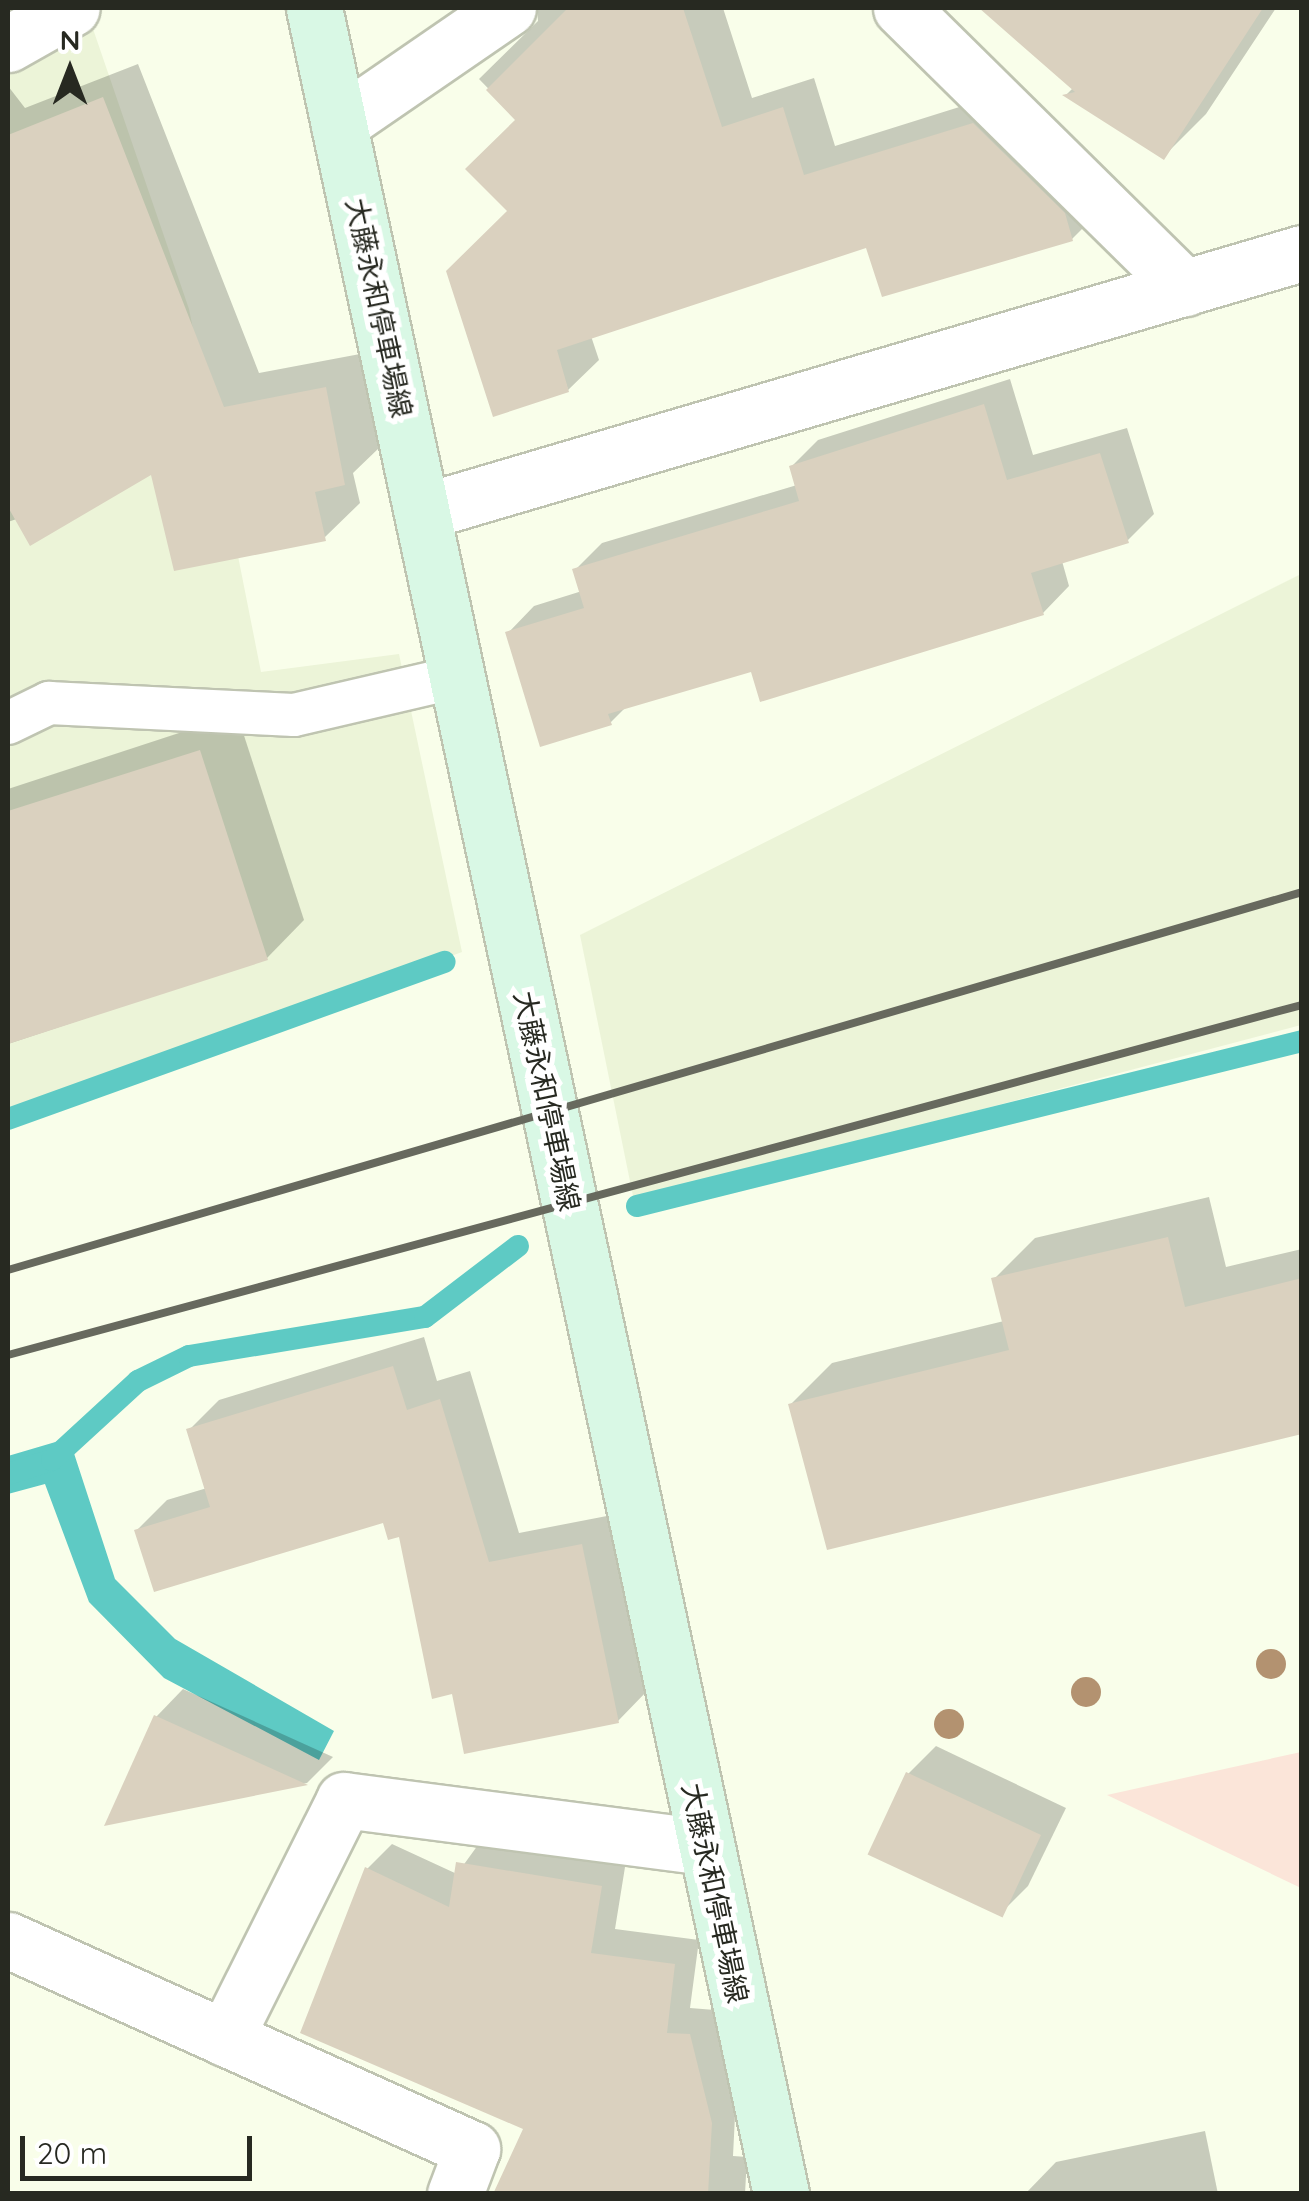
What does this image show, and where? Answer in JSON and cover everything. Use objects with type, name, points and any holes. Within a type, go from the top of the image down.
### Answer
[{"type":"main road","name":"大藤永和停車場線","points":[[314,8],[781,2194]]},
{"type":"street","points":[[8,44],[72,8]]},
{"type":"street","points":[[340,124],[508,8]]},
{"type":"street","points":[[901,8],[1185,288]]},
{"type":"street","points":[[422,512],[1302,253]]},
{"type":"street","points":[[225,2038],[344,1800],[705,1847]]},
{"type":"street","points":[[8,1940],[472,2148],[455,2194]]},
{"type":"lane","points":[[8,723],[49,703],[294,715],[457,677]]},
{"type":"shaded area","points":[[92,26],[189,309],[261,672],[399,654],[462,952],[8,1119],[8,75]]},
{"type":"shaded area","points":[[1301,574],[1301,1025],[634,1201],[580,935]]},
{"type":"shaded area","points":[[1301,1752],[1301,1888],[1107,1795]]},
{"type":"water","points":[[69,1438],[115,1579],[175,1639],[334,1731],[319,1760],[164,1678],[89,1602],[45,1484],[8,1494],[8,1456]]},
{"type":"building","points":[[568,8],[683,8],[722,127],[783,107],[804,175],[973,123],[1065,213],[1073,241],[882,297],[866,248],[557,350],[569,392],[493,417],[446,271],[507,211],[465,169],[515,120],[486,90]]},
{"type":"building","points":[[979,8],[1263,8],[1164,160],[1062,95],[1075,92]]},
{"type":"building","points":[[103,97],[224,407],[326,387],[345,485],[315,492],[326,541],[174,571],[151,475],[30,546],[8,507],[8,135]]},
{"type":"building","points":[[984,404],[1007,480],[1100,453],[1129,543],[1031,573],[1044,615],[760,702],[751,672],[608,714],[612,725],[540,747],[505,632],[584,608],[572,569],[799,501],[789,466]]},
{"type":"building","points":[[200,750],[268,960],[8,1044],[8,811]]},
{"type":"building","points":[[1168,1237],[1185,1307],[1302,1278],[1302,1434],[827,1550],[788,1404],[1009,1350],[991,1278]]},
{"type":"building","points":[[393,1366],[407,1410],[440,1399],[489,1562],[582,1544],[619,1723],[464,1754],[452,1694],[432,1699],[399,1537],[388,1540],[383,1523],[154,1592],[134,1530],[210,1507],[186,1429]]},
{"type":"building","points":[[154,1715],[308,1785],[104,1826]]},
{"type":"building","points":[[906,1772],[1041,1835],[1003,1917],[868,1854]]},
{"type":"building","points":[[456,1862],[602,1886],[591,1953],[675,1964],[667,2033],[690,2034],[712,2123],[708,2194],[493,2194],[523,2129],[300,2033],[365,1867],[449,1907]]},
{"type":"waterway","points":[[8,1119],[445,962]]},
{"type":"waterway","points":[[637,1206],[1302,1041]]},
{"type":"waterway","points":[[8,1474],[52,1460],[138,1381],[189,1356],[425,1317],[518,1246]]},
{"type":"railway","points":[[8,1270],[1302,892]]},
{"type":"railway","points":[[8,1355],[1302,1005]]}]
